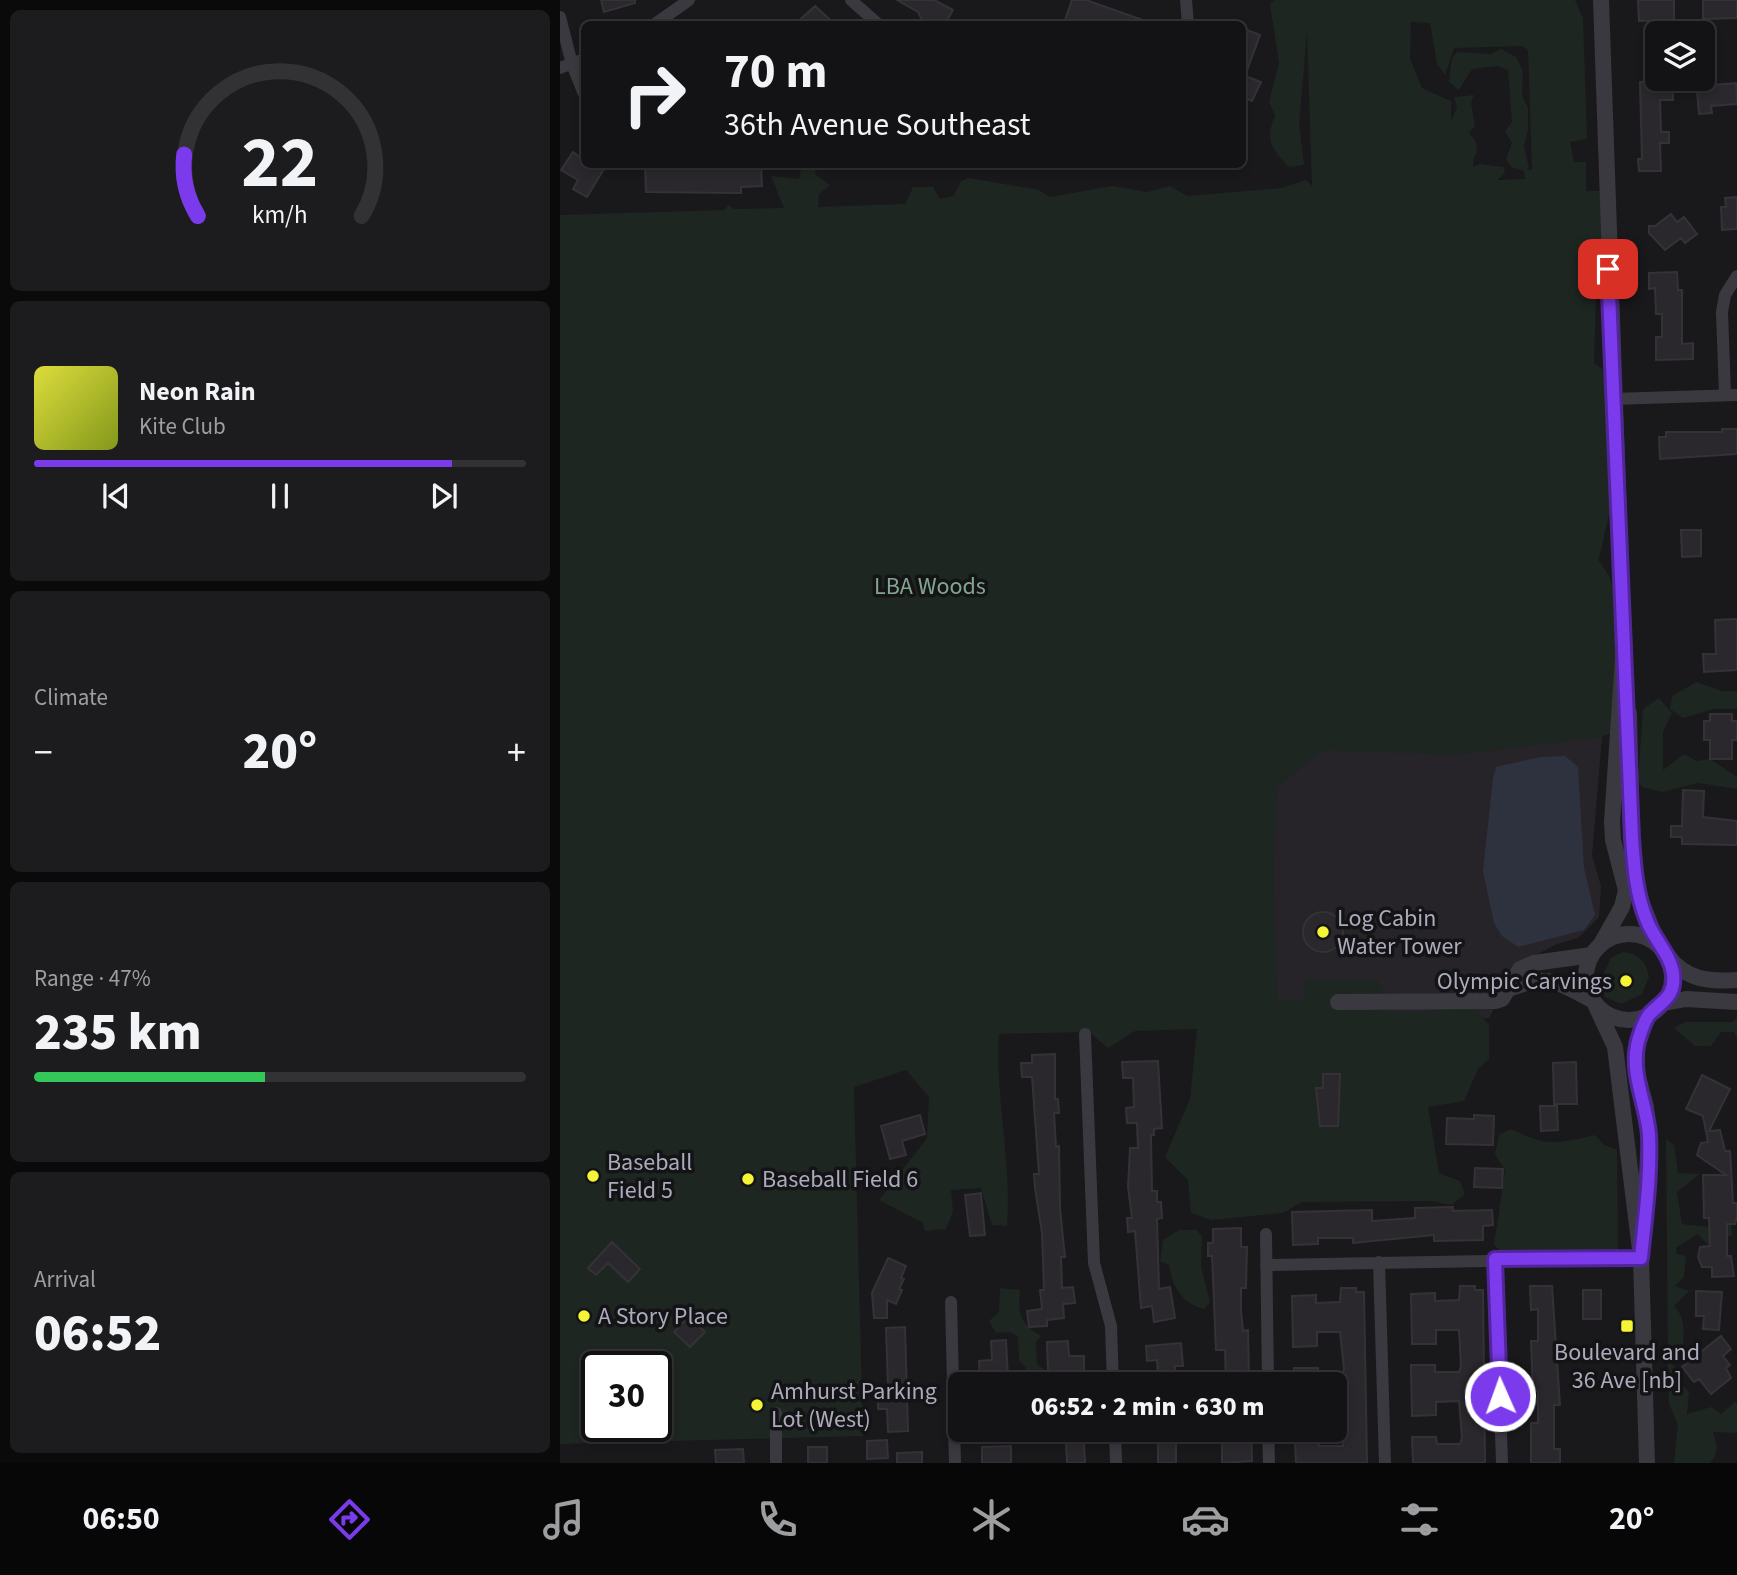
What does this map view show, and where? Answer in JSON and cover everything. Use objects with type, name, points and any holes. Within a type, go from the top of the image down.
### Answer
[{"type":"street","points":[[659,21],[689,0]]},
{"type":"street","points":[[851,0],[875,21]]},
{"type":"street","points":[[1186,0],[1188,21]]},
{"type":"street","points":[[1508,989],[1534,979],[1549,981],[1593,1002],[1616,1019],[1630,1021],[1648,1016],[1664,1003],[1671,990],[1673,976],[1637,891],[1632,838],[1629,705],[1623,658],[1613,399],[1601,0]]},
{"type":"street","points":[[560,17],[581,86]]},
{"type":"street","points":[[1613,399],[1731,395],[1722,312],[1725,295],[1737,276]]},
{"type":"street","points":[[1623,658],[1612,822],[1613,840],[1626,890],[1622,907],[1596,950],[1586,975],[1593,1002],[1615,1046],[1641,1258],[1647,1463]]},
{"type":"street","points":[[1338,1002],[1475,1002],[1502,999],[1520,969],[1534,962],[1596,950],[1623,934],[1636,934],[1661,947],[1675,966],[1696,979],[1737,980]]},
{"type":"street","points":[[1664,1003],[1686,999],[1737,1002]]},
{"type":"street","points":[[1641,1258],[1649,1138],[1646,1107],[1637,1073],[1637,1046],[1648,1016]]},
{"type":"street","points":[[1085,1034],[1094,1263],[1111,1326],[1113,1372]]},
{"type":"street","points":[[1266,1234],[1268,1372]]},
{"type":"street","points":[[1265,1265],[1641,1258]]},
{"type":"street","points":[[1495,1259],[1502,1463]]},
{"type":"street","points":[[1379,1262],[1385,1463]]},
{"type":"street","points":[[951,1302],[955,1463]]},
{"type":"street","points":[[776,1413],[776,1463]]},
{"type":"street","points":[[1115,1442],[1116,1463]]},
{"type":"street","points":[[1268,1442],[1269,1463]]},
{"type":"shaded area","points":[[1602,737],[1592,856],[1601,886],[1599,917],[1578,938],[1557,944],[1518,964],[1489,1018],[1271,1025],[1262,747]]},
{"type":"green space","name":"LBA Woods","points":[[1275,0],[1575,0],[1583,18],[1587,139],[1570,142],[1574,162],[1586,162],[1586,191],[1605,191],[1609,295],[1596,296],[1594,363],[1612,376],[1617,497],[1611,509],[1598,560],[1615,593],[1617,616],[1613,621],[1623,614],[1618,730],[1602,737],[1456,755],[1323,750],[1277,788],[1274,873],[1277,999],[1304,999],[1304,979],[1377,980],[1399,1013],[1474,1007],[1489,1025],[1489,1059],[1478,1069],[1464,1101],[1428,1107],[1439,1173],[1460,1181],[1465,1194],[1452,1205],[1431,1201],[1302,1202],[1283,1213],[1212,1220],[1191,1213],[1188,1180],[1165,1157],[1190,1099],[1197,1029],[1135,1031],[1108,1048],[1089,1032],[999,1034],[1007,1226],[992,1225],[981,1188],[951,1190],[953,1212],[946,1229],[925,1231],[923,1223],[879,1200],[927,1138],[929,1097],[906,1070],[854,1087],[863,1436],[672,1441],[672,1351],[581,1351],[581,1442],[636,1442],[560,1444],[560,215],[724,210],[728,205],[734,209],[784,208],[771,176],[799,179],[801,168],[816,168],[815,174],[830,185],[819,194],[818,207],[905,204],[913,187],[933,187],[940,199],[954,196],[961,181],[969,178],[1039,190],[1050,197],[1112,186],[1147,192],[1170,186],[1187,196],[1281,188],[1306,180],[1312,186],[1307,33],[1299,124],[1304,165],[1289,167],[1274,149],[1270,131],[1275,115],[1269,102],[1279,63],[1270,4]],"holes":[[[1411,22],[1430,23],[1437,64],[1445,75],[1454,48],[1522,46],[1528,50],[1532,170],[1526,170],[1529,168],[1524,146],[1528,130],[1528,108],[1522,95],[1523,71],[1516,57],[1501,49],[1491,54],[1457,52],[1452,58],[1449,82],[1459,90],[1472,69],[1497,66],[1508,70],[1512,122],[1505,131],[1512,143],[1506,159],[1511,167],[1524,171],[1525,179],[1498,180],[1505,172],[1504,167],[1480,164],[1473,167],[1477,153],[1476,142],[1469,133],[1475,126],[1471,103],[1474,95],[1454,97],[1457,107],[1451,121],[1451,101],[1422,88],[1410,58]]]},
{"type":"green space","points":[[1696,682],[1722,691],[1737,691],[1737,709],[1714,709],[1683,718],[1670,709],[1672,696]]},
{"type":"green space","points":[[1659,698],[1672,713],[1663,732],[1663,770],[1684,754],[1697,761],[1710,759],[1737,777],[1737,789],[1698,783],[1662,792],[1642,787],[1638,780],[1643,709]]},
{"type":"green space","points":[[1623,952],[1641,959],[1649,977],[1642,994],[1621,1004],[1605,997],[1600,981],[1611,958]]},
{"type":"green space","points":[[1737,1017],[1737,1039],[1734,1032],[1721,1032],[1711,1046],[1695,1046],[1674,1028],[1685,1022],[1733,1022]]},
{"type":"green space","points":[[1511,1129],[1534,1139],[1552,1142],[1595,1135],[1603,1144],[1617,1150],[1618,1258],[1509,1259],[1494,1245],[1505,1171],[1495,1154],[1499,1135]]},
{"type":"green space","points":[[1666,1139],[1674,1145],[1678,1173],[1700,1174],[1677,1192],[1682,1224],[1710,1227],[1723,1219],[1731,1224],[1732,1235],[1710,1247],[1698,1234],[1676,1248],[1677,1254],[1686,1256],[1684,1277],[1675,1286],[1689,1291],[1674,1306],[1683,1322],[1682,1355],[1668,1356]]},
{"type":"green space","points":[[1179,1230],[1196,1230],[1202,1236],[1201,1267],[1210,1302],[1204,1309],[1184,1299],[1176,1287],[1169,1265],[1160,1261],[1163,1240]]},
{"type":"green space","points":[[1000,1288],[1020,1290],[1019,1306],[1022,1318],[1041,1336],[1036,1342],[1037,1364],[1045,1372],[1025,1372],[1026,1368],[1019,1360],[1018,1337],[1010,1332],[996,1333],[989,1321],[999,1312]]},
{"type":"green space","points":[[1668,1362],[1677,1368],[1677,1380],[1689,1392],[1687,1414],[1711,1407],[1721,1414],[1737,1403],[1737,1433],[1713,1432],[1716,1448],[1710,1463],[1674,1463],[1678,1425],[1669,1404],[1668,1386],[1674,1384],[1668,1379]]},
{"type":"water","points":[[1565,756],[1578,767],[1584,868],[1595,915],[1584,930],[1518,947],[1502,936],[1494,923],[1483,871],[1493,778],[1496,767],[1541,757]]},
{"type":"building","points":[[601,0],[635,0],[635,3],[604,12]]},
{"type":"building","points":[[897,0],[934,0],[953,10],[947,21],[922,21],[918,12]]},
{"type":"building","points":[[1072,0],[1086,0],[1146,21],[1069,21],[1065,20]]},
{"type":"building","points":[[1638,0],[1674,0],[1674,20],[1639,21]]},
{"type":"building","points":[[1703,0],[1737,0],[1737,18],[1703,19]]},
{"type":"building","points":[[815,6],[832,21],[798,21]]},
{"type":"building","points":[[1246,30],[1260,35],[1246,73]]},
{"type":"building","points":[[1246,76],[1261,82],[1252,101],[1246,99]]},
{"type":"building","points":[[1640,82],[1645,82],[1645,91],[1673,91],[1673,100],[1660,100],[1661,132],[1669,132],[1669,143],[1660,143],[1661,171],[1639,171],[1638,159],[1642,159]]},
{"type":"building","points":[[1736,83],[1737,104],[1711,106],[1712,113],[1699,114],[1697,91],[1715,91],[1715,85]]},
{"type":"building","points":[[573,152],[581,158],[581,168],[605,168],[587,197],[573,189],[578,180],[561,170]]},
{"type":"building","points":[[645,168],[761,168],[762,186],[741,187],[741,193],[646,192]]},
{"type":"building","points":[[1737,197],[1737,229],[1722,230],[1721,207],[1726,207],[1725,198]]},
{"type":"building","points":[[1671,214],[1677,222],[1684,217],[1697,234],[1685,243],[1681,238],[1665,250],[1649,233],[1649,226],[1655,226]]},
{"type":"building","points":[[1677,272],[1678,290],[1682,290],[1682,344],[1693,343],[1693,359],[1656,360],[1656,337],[1662,337],[1662,314],[1656,314],[1655,288],[1649,289],[1649,273]]},
{"type":"building","points":[[1722,429],[1737,429],[1737,454],[1660,459],[1659,437],[1666,437],[1666,432],[1722,432]]},
{"type":"building","points":[[1681,530],[1701,530],[1701,556],[1682,557]]},
{"type":"building","points":[[1737,619],[1737,670],[1704,672],[1703,654],[1716,654],[1715,620]]},
{"type":"building","points":[[1710,714],[1732,714],[1732,721],[1737,721],[1737,740],[1732,740],[1732,759],[1710,759],[1710,740],[1704,740],[1704,721],[1710,721]]},
{"type":"building","points":[[1683,790],[1704,791],[1703,817],[1737,821],[1737,845],[1682,844],[1682,837],[1671,837],[1671,826],[1682,826]]},
{"type":"building","name":"Log Cabin Water Tower","points":[[1323,912],[1331,913],[1337,918],[1342,924],[1342,940],[1337,946],[1331,951],[1323,952],[1315,951],[1309,946],[1304,940],[1303,932],[1304,924],[1309,918],[1315,913]]},
{"type":"building","points":[[1055,1054],[1055,1099],[1058,1099],[1059,1113],[1054,1113],[1056,1147],[1059,1146],[1060,1209],[1065,1257],[1061,1257],[1062,1288],[1073,1287],[1075,1303],[1063,1304],[1064,1318],[1047,1320],[1047,1326],[1029,1327],[1027,1311],[1042,1309],[1040,1290],[1044,1290],[1042,1233],[1034,1174],[1039,1174],[1032,1077],[1022,1077],[1021,1063],[1032,1063],[1032,1055]]},
{"type":"building","points":[[1158,1061],[1162,1128],[1154,1129],[1154,1135],[1151,1135],[1152,1191],[1157,1191],[1157,1202],[1161,1202],[1162,1218],[1157,1219],[1159,1289],[1170,1287],[1175,1318],[1154,1322],[1152,1306],[1141,1308],[1135,1231],[1128,1232],[1127,1218],[1132,1218],[1128,1187],[1130,1148],[1138,1148],[1137,1123],[1127,1123],[1126,1108],[1134,1107],[1133,1078],[1123,1078],[1122,1062]]},
{"type":"building","points":[[1576,1062],[1577,1104],[1554,1104],[1553,1063]]},
{"type":"building","points":[[1323,1074],[1340,1074],[1338,1126],[1320,1126],[1316,1088],[1323,1088]]},
{"type":"building","points":[[1702,1075],[1730,1089],[1709,1131],[1720,1130],[1725,1151],[1730,1151],[1733,1203],[1737,1203],[1737,1217],[1735,1224],[1727,1224],[1727,1256],[1731,1256],[1734,1276],[1712,1277],[1712,1267],[1702,1267],[1698,1257],[1700,1247],[1710,1246],[1709,1218],[1704,1218],[1703,1175],[1726,1175],[1697,1155],[1701,1143],[1708,1142],[1703,1116],[1686,1109]]},
{"type":"building","points":[[1540,1106],[1557,1106],[1558,1130],[1541,1131]]},
{"type":"building","points":[[920,1115],[925,1134],[902,1141],[906,1155],[890,1159],[881,1126]]},
{"type":"building","points":[[1474,1115],[1494,1116],[1493,1145],[1446,1144],[1447,1118],[1474,1119]]},
{"type":"building","points":[[1475,1168],[1503,1169],[1502,1188],[1474,1187]]},
{"type":"building","points":[[981,1193],[985,1235],[970,1236],[965,1195]]},
{"type":"building","points":[[1453,1207],[1453,1211],[1492,1210],[1493,1225],[1483,1226],[1483,1240],[1434,1241],[1434,1235],[1353,1243],[1353,1238],[1318,1238],[1318,1244],[1293,1245],[1292,1212],[1372,1210],[1372,1221],[1415,1218],[1415,1208]]},
{"type":"building","points":[[1241,1228],[1241,1247],[1247,1247],[1246,1288],[1241,1288],[1241,1311],[1243,1331],[1248,1330],[1249,1372],[1226,1372],[1225,1350],[1216,1350],[1212,1256],[1208,1256],[1208,1243],[1213,1243],[1213,1229]]},
{"type":"building","points":[[612,1242],[640,1269],[628,1282],[608,1263],[596,1275],[588,1268]]},
{"type":"building","points":[[888,1258],[906,1266],[899,1289],[902,1290],[896,1304],[887,1300],[887,1318],[874,1318],[872,1293]]},
{"type":"building","points":[[1460,1286],[1475,1286],[1475,1290],[1483,1290],[1485,1463],[1413,1463],[1412,1437],[1436,1437],[1437,1444],[1460,1444],[1462,1438],[1459,1401],[1436,1402],[1436,1415],[1412,1416],[1411,1365],[1435,1365],[1435,1372],[1459,1372],[1461,1366],[1459,1330],[1436,1330],[1436,1344],[1412,1344],[1411,1294],[1435,1293],[1435,1301],[1459,1300]]},
{"type":"building","points":[[1530,1286],[1552,1286],[1560,1405],[1554,1405],[1554,1449],[1560,1449],[1560,1463],[1531,1463],[1531,1423],[1538,1423],[1538,1391],[1533,1391],[1531,1341],[1538,1341],[1538,1309],[1531,1310]]},
{"type":"building","points":[[1341,1288],[1356,1288],[1356,1292],[1364,1292],[1367,1463],[1296,1463],[1295,1442],[1343,1446],[1343,1442],[1347,1442],[1347,1372],[1343,1372],[1340,1332],[1317,1332],[1317,1346],[1293,1347],[1292,1296],[1316,1295],[1316,1303],[1340,1302]]},
{"type":"building","points":[[1583,1290],[1601,1290],[1601,1319],[1583,1319]]},
{"type":"building","points":[[1696,1291],[1722,1292],[1719,1330],[1703,1329],[1704,1316],[1696,1316]]},
{"type":"building","points":[[689,1317],[705,1332],[690,1347],[674,1332]]},
{"type":"building","points":[[905,1327],[908,1431],[888,1432],[887,1409],[878,1409],[878,1394],[887,1394],[888,1386],[886,1328]]},
{"type":"building","points":[[1721,1336],[1731,1349],[1723,1356],[1730,1365],[1726,1368],[1731,1378],[1711,1394],[1699,1379],[1694,1382],[1682,1367]]},
{"type":"building","points":[[1006,1340],[1008,1372],[980,1372],[979,1361],[992,1360],[991,1341]]},
{"type":"building","points":[[1068,1341],[1069,1356],[1084,1356],[1084,1372],[1048,1372],[1047,1342]]},
{"type":"building","points":[[1181,1343],[1183,1366],[1175,1366],[1175,1372],[1158,1372],[1157,1360],[1147,1361],[1146,1346]]},
{"type":"building","points":[[1294,1368],[1318,1368],[1318,1372],[1294,1372]]},
{"type":"building","points":[[887,1440],[888,1458],[867,1459],[867,1441]]},
{"type":"building","points":[[1158,1442],[1176,1442],[1176,1463],[1158,1463]]},
{"type":"building","points":[[1222,1442],[1251,1442],[1252,1461],[1222,1463]]},
{"type":"building","points":[[1066,1443],[1084,1443],[1085,1463],[1067,1463]]},
{"type":"building","points":[[1011,1446],[1011,1463],[982,1463],[982,1447]]},
{"type":"building","points":[[808,1447],[827,1447],[827,1463],[808,1463]]},
{"type":"building","points":[[743,1449],[744,1463],[716,1463],[715,1450]]},
{"type":"building","points":[[922,1452],[922,1463],[897,1463],[897,1453]]},
{"type":"place","name":"Log Cabin Water Tower","points":[[1323,932]]},
{"type":"place","name":"Olympic Carvings","points":[[1626,981]]},
{"type":"place","name":"Baseball Field 5","points":[[593,1176]]},
{"type":"place","name":"Baseball Field 6","points":[[748,1179]]},
{"type":"place","name":"A Story Place","points":[[584,1316]]},
{"type":"place","name":"Boulevard and 36 Ave [nb]","points":[[1627,1326]]},
{"type":"place","name":"Amhurst Parking Lot (West)","points":[[757,1405]]},
{"type":"route","points":[[1500,1396],[1495,1259],[1641,1258],[1649,1138],[1646,1107],[1637,1073],[1637,1046],[1648,1016],[1664,1003],[1671,990],[1673,976],[1671,962],[1658,944],[1637,891],[1632,838],[1629,705],[1623,658],[1608,269]]}]
